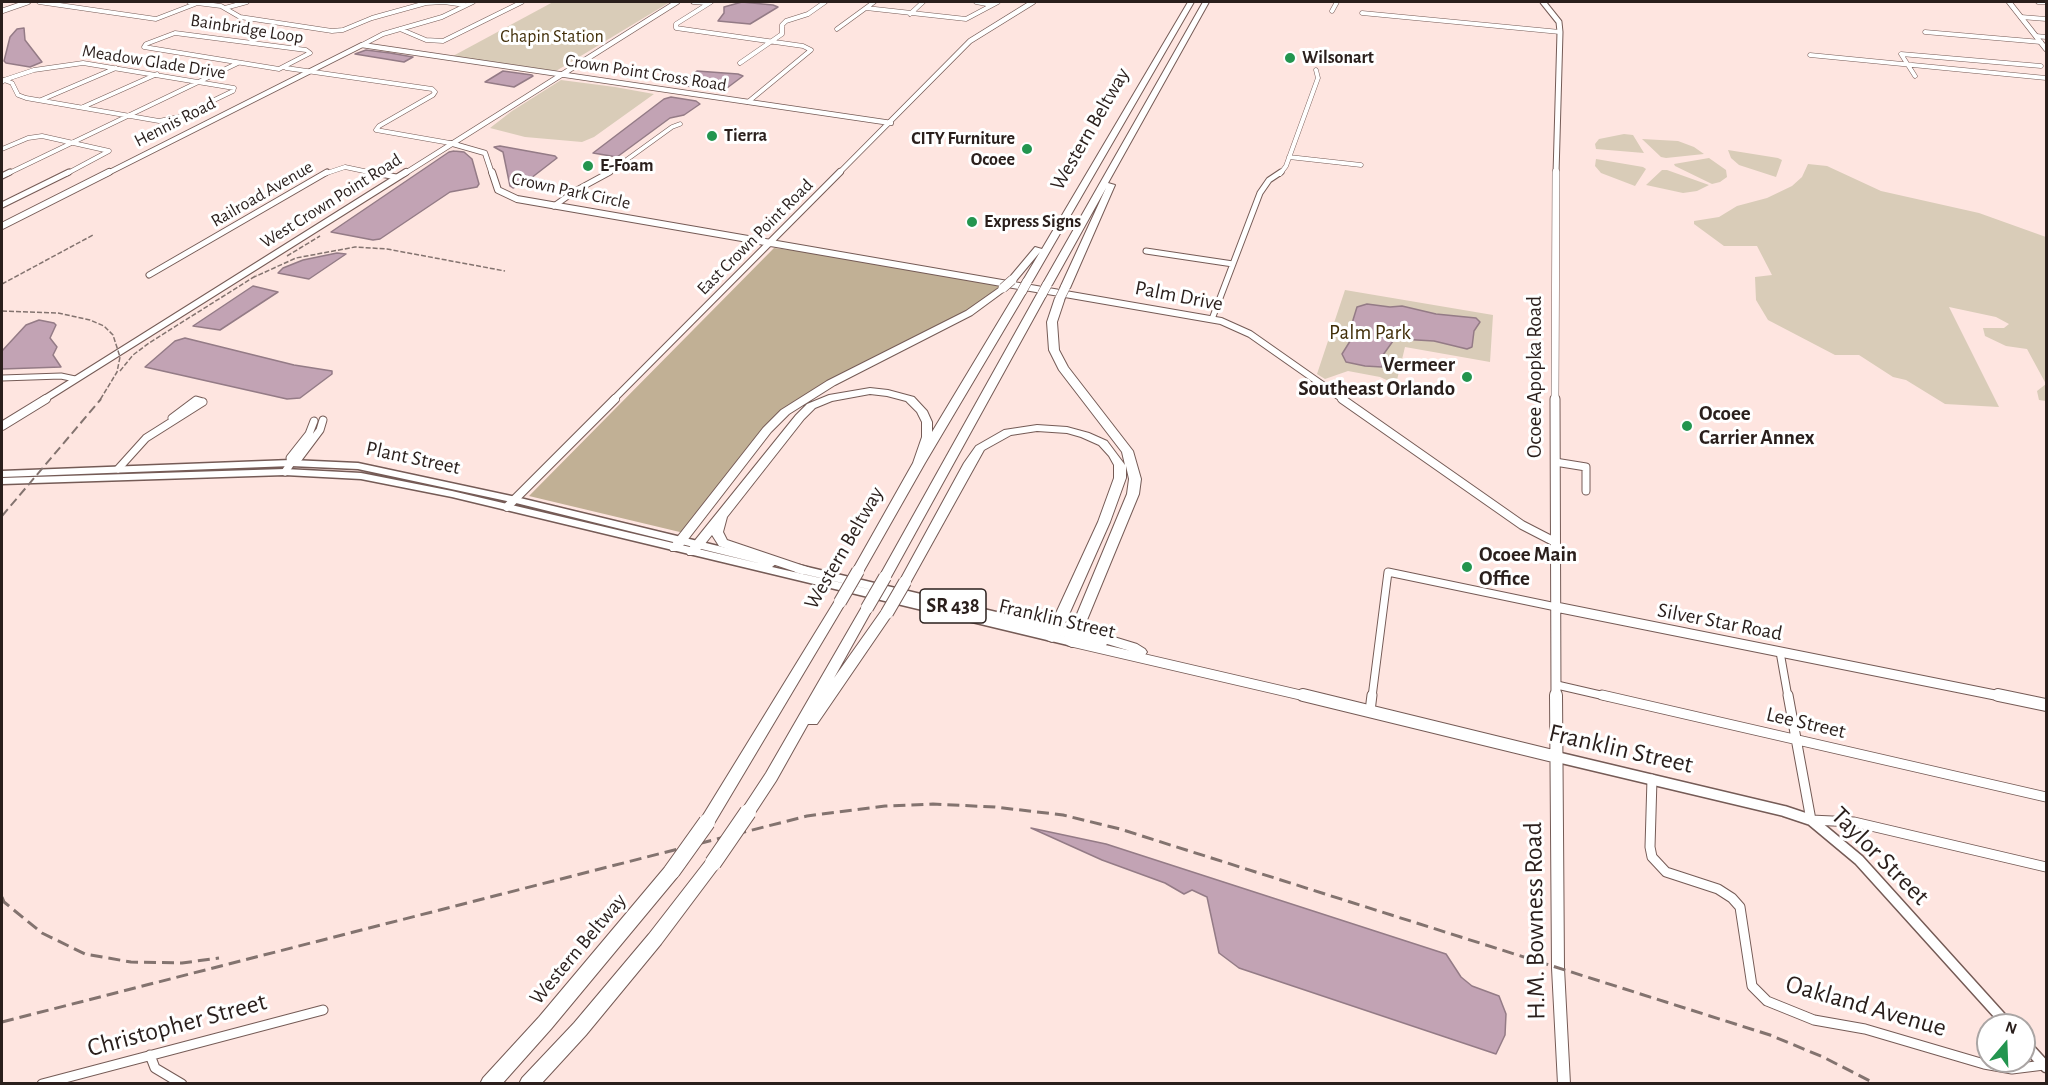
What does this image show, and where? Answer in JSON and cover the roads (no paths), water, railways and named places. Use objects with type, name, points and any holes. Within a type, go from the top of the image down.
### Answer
[{"type":"highway","name":"Western Beltway","points":[[489,1083],[560,1006],[672,871],[707,822],[849,586],[1191,2]]},
{"type":"highway","name":"Western Beltway","points":[[528,1083],[580,1029],[655,939],[713,863],[771,777],[1206,2]]},
{"type":"highway","points":[[1073,638],[1134,494],[1135,479],[1133,465],[1127,451],[1063,368],[1054,350],[1052,322],[1144,112]]},
{"type":"highway","points":[[679,545],[767,430],[785,412],[831,383],[969,313],[1003,288],[1029,261],[1079,192]]},
{"type":"highway","points":[[695,548],[811,406],[846,393],[888,393],[910,399],[922,411],[927,422],[927,437],[919,463]]},
{"type":"highway","points":[[771,777],[887,613],[970,463],[981,448],[1008,432],[1037,428],[1067,430],[1084,435],[1103,443],[1120,465],[1120,478],[1104,522],[1054,634]]},
{"type":"highway","points":[[723,512],[717,532],[723,543],[806,571]]},
{"type":"highway","points":[[1080,618],[1086,633],[1132,647],[1140,652]]},
{"type":"main road","name":"Ocoee Apopka Road","points":[[1543,2],[1558,22],[1560,32],[1555,224],[1557,757]]},
{"type":"main road","name":"Plant Street","points":[[2,482],[94,478],[151,468],[291,463],[358,466],[679,545]]},
{"type":"main road","name":"Plant Street","points":[[2,474],[285,472],[361,477],[512,504]]},
{"type":"main road","name":"Franklin Street","points":[[679,545],[1054,634],[1140,652],[1186,667]]},
{"type":"main road","points":[[695,548],[806,571]]},
{"type":"main road","name":"Franklin Street","points":[[806,571],[849,586]]},
{"type":"main road","name":"Silver Star Road","points":[[1556,607],[2046,705]]},
{"type":"main road","name":"Franklin Street","points":[[1073,638],[1557,757]]},
{"type":"main road","name":"H.M. Bowness Road","points":[[1557,757],[1559,997],[1564,1083]]},
{"type":"street","points":[[2,11],[28,2]]},
{"type":"street","points":[[39,2],[52,2],[156,19],[197,3]]},
{"type":"street","points":[[189,2],[225,8],[240,17],[332,31],[426,3],[465,5]]},
{"type":"street","points":[[225,8],[247,2]]},
{"type":"street","points":[[362,45],[383,34],[442,17],[473,2]]},
{"type":"street","points":[[400,29],[426,40],[443,42],[522,2]]},
{"type":"street","name":"West Crown Point Road","points":[[2,426],[677,2]]},
{"type":"street","points":[[693,2],[710,2]]},
{"type":"street","points":[[710,2],[676,24],[676,28],[803,46],[809,48],[811,52],[748,102]]},
{"type":"street","points":[[740,63],[782,33],[782,25],[786,21],[808,14],[825,2]]},
{"type":"street","points":[[837,28],[845,25],[874,2]]},
{"type":"street","points":[[910,14],[923,2]]},
{"type":"street","points":[[976,2],[992,5]]},
{"type":"street","points":[[866,8],[966,19],[998,2]]},
{"type":"street","name":"East Crown Point Road","points":[[512,504],[970,41],[1033,2]]},
{"type":"street","points":[[1332,11],[1337,2]]},
{"type":"street","points":[[2009,2],[2046,49]]},
{"type":"street","points":[[2038,2],[2046,2]]},
{"type":"street","points":[[1362,13],[1560,32]]},
{"type":"street","points":[[2021,17],[2046,19]]},
{"type":"street","points":[[1924,32],[2041,42]]},
{"type":"street","name":"Bainbridge Loop","points":[[281,69],[308,56],[310,52],[186,33],[168,35],[144,46],[147,49],[238,63],[281,69],[310,71]]},
{"type":"street","points":[[2036,36],[2046,38]]},
{"type":"street","name":"Crown Point Cross Road","points":[[362,45],[891,123]]},
{"type":"street","name":"Hennis Road","points":[[2,226],[362,45]]},
{"type":"street","points":[[1915,76],[1901,54],[2041,66]]},
{"type":"street","points":[[1810,55],[2046,78]]},
{"type":"street","name":"Meadow Glade Drive","points":[[76,63],[234,88],[233,91],[171,120],[159,121],[18,95],[12,83],[2,81],[34,70],[76,63]]},
{"type":"street","points":[[2,176],[238,63]]},
{"type":"street","points":[[41,100],[117,68]]},
{"type":"street","points":[[1212,319],[1263,187],[1269,180],[1280,174],[1289,157],[1318,78],[1316,70]]},
{"type":"street","name":"Crown Park Circle","points":[[310,71],[435,90],[433,94],[376,130],[471,147],[485,153],[498,190],[506,195],[554,206],[770,243]]},
{"type":"street","points":[[83,107],[157,74]]},
{"type":"street","points":[[554,206],[575,191],[616,169],[672,127],[680,124]]},
{"type":"street","points":[[2,149],[37,136],[108,151],[2,205]]},
{"type":"street","points":[[1289,157],[1361,165]]},
{"type":"street","name":"Railroad Avenue","points":[[149,275],[336,169],[354,168],[396,177]]},
{"type":"street","name":"Palm Drive","points":[[770,243],[1212,319],[1250,334],[1522,525],[1555,542]]},
{"type":"street","points":[[1146,251],[1233,264]]},
{"type":"street","points":[[2,378],[62,376],[75,380]]},
{"type":"street","points":[[121,473],[146,438],[166,424],[199,401],[183,416],[166,424]]},
{"type":"street","points":[[285,472],[320,430],[323,420]]},
{"type":"street","points":[[291,463],[290,458],[309,434],[314,421]]},
{"type":"street","points":[[1555,462],[1586,467],[1586,491]]},
{"type":"street","name":"Silver Star Road","points":[[1370,711],[1388,572],[1556,607]]},
{"type":"street","name":"Taylor Street","points":[[1780,652],[1811,820],[1859,860],[1997,1013]]},
{"type":"street","name":"Lee Street","points":[[1557,685],[2046,797]]},
{"type":"street","name":"Franklin Street","points":[[1557,757],[1784,811],[1811,820],[1854,822],[2046,867]]},
{"type":"street","name":"Oakland Avenue","points":[[1652,779],[1650,847],[1652,857],[1666,873],[1718,889],[1732,898],[1740,907],[1752,986],[1767,1001],[1790,1012],[1904,1040],[1993,1066],[2012,1069],[2045,1066]]},
{"type":"street","name":"Christopher Street","points":[[42,1083],[323,1010]]},
{"type":"street","points":[[150,1054],[155,1068],[183,1083]]},
{"type":"railway","points":[[2,284],[93,235]]},
{"type":"railway","points":[[287,256],[320,236]]},
{"type":"railway","points":[[253,278],[296,258],[355,247],[387,249],[505,271]]},
{"type":"railway","points":[[253,278],[257,275]]},
{"type":"railway","points":[[120,371],[133,355],[149,343],[253,278]]},
{"type":"railway","points":[[2,311],[58,313],[90,320],[104,326],[113,335],[120,357],[117,372],[100,400]]},
{"type":"railway","points":[[2,516],[101,399]]},
{"type":"railway","points":[[2,1022],[807,816],[885,806],[933,804],[995,807],[1063,815],[1120,829],[1770,1035],[1823,1057],[1876,1084]]},
{"type":"railway","points":[[2,897],[4,902],[42,933],[85,954],[131,962],[182,963],[219,958]]},
{"type":"place","name":"Wilsonart","points":[[1290,58]]},
{"type":"place","name":"Tierra","points":[[712,136]]},
{"type":"place","name":"CITY Furniture Ocoee","points":[[1027,149]]},
{"type":"place","name":"E-Foam","points":[[588,166]]},
{"type":"place","name":"Express Signs","points":[[972,222]]},
{"type":"place","name":"Vermeer Southeast Orlando","points":[[1467,377]]},
{"type":"place","name":"Ocoee Carrier Annex","points":[[1687,426]]},
{"type":"place","name":"Ocoee Main Office","points":[[1467,567]]},
{"type":"park label","name":"Chapin Station","points":[[552,37]]},
{"type":"park label","name":"Palm Park","points":[[1370,333]]}]
